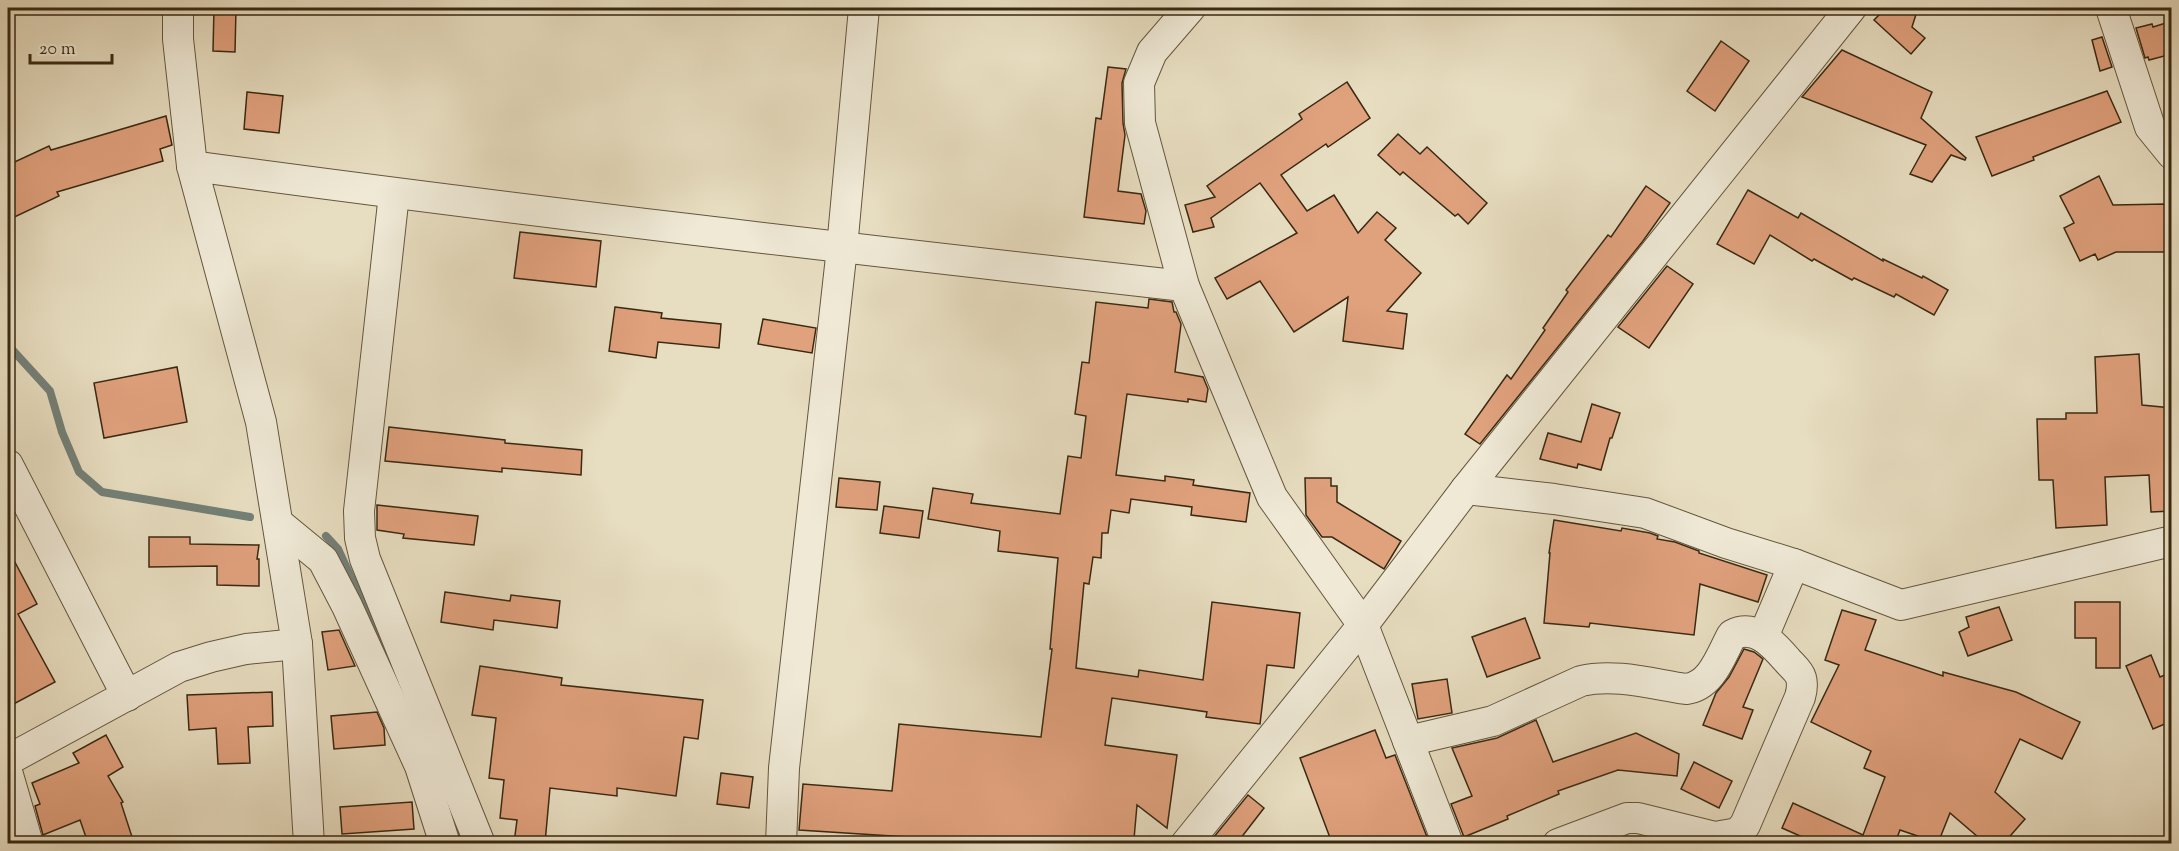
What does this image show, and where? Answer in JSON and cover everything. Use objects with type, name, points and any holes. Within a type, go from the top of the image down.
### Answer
[{"type":"street","points":[[178,8],[178,39],[192,166],[261,422],[297,644],[309,843]]},
{"type":"street","points":[[781,843],[784,768],[842,248],[864,8]]},
{"type":"street","points":[[1190,8],[1152,52],[1139,83],[1140,123],[1184,286],[1272,496],[1363,625],[1448,843]]},
{"type":"street","points":[[1186,843],[1363,625],[1466,489],[1851,8]]},
{"type":"street","points":[[2111,8],[2150,127],[2172,154]]},
{"type":"street","points":[[192,166],[394,194],[842,248],[1184,286]]},
{"type":"street","points":[[394,194],[360,511],[360,538],[365,559],[480,843]]},
{"type":"street","points":[[8,465],[127,696]]},
{"type":"street","points":[[1466,489],[1645,513],[1726,543],[1794,564],[1901,605],[2172,541]]},
{"type":"street","points":[[278,523],[323,560],[347,606],[420,766],[446,843]]},
{"type":"street","points":[[1763,637],[1794,564]]},
{"type":"street","points":[[1408,741],[1493,721],[1581,681],[1595,678],[1694,688],[1711,674],[1732,635],[1748,630],[1758,633],[1772,643],[1800,676],[1803,685],[1800,697],[1744,825],[1738,833],[1715,837],[1638,818],[1627,818],[1558,843]]},
{"type":"street","points":[[8,760],[179,667],[246,649],[297,644]]},
{"type":"street","points":[[8,775],[28,843]]},
{"type":"building","points":[[214,8],[236,8],[235,52],[213,51]]},
{"type":"building","points":[[1886,8],[1918,8],[1912,27],[1925,38],[1911,54],[1874,20]]},
{"type":"building","points":[[2172,21],[2172,54],[2149,60],[2148,57],[2145,58],[2136,28],[2152,24],[2153,27]]},
{"type":"building","points":[[2102,37],[2112,67],[2100,71],[2092,40]]},
{"type":"building","points":[[1721,41],[1749,61],[1715,111],[1687,91]]},
{"type":"building","points":[[1842,50],[1932,92],[1921,118],[1966,158],[1965,160],[1951,155],[1932,182],[1910,174],[1926,145],[1802,97]]},
{"type":"building","points":[[1108,67],[1126,69],[1122,83],[1125,135],[1118,191],[1141,194],[1146,211],[1144,224],[1084,217],[1096,118],[1101,119]]},
{"type":"building","points":[[1347,82],[1370,118],[1328,147],[1326,144],[1281,175],[1307,211],[1334,195],[1358,233],[1377,212],[1396,228],[1385,240],[1421,273],[1387,311],[1407,314],[1403,349],[1343,341],[1348,297],[1294,332],[1260,281],[1227,299],[1215,278],[1297,233],[1260,183],[1211,218],[1214,227],[1193,232],[1185,205],[1215,197],[1207,186],[1302,119],[1299,114]]},
{"type":"building","points":[[2107,91],[2121,122],[1992,176],[1976,137]]},
{"type":"building","points":[[247,92],[283,96],[279,133],[244,129]]},
{"type":"building","points":[[166,116],[172,145],[160,149],[163,161],[57,192],[59,196],[8,220],[8,165],[49,146],[51,150]]},
{"type":"building","points":[[1398,134],[1420,154],[1427,147],[1487,203],[1468,224],[1458,214],[1455,216],[1403,172],[1400,175],[1378,155]]},
{"type":"building","points":[[2099,176],[2113,205],[2166,204],[2167,252],[2116,252],[2098,260],[2095,254],[2080,261],[2064,228],[2074,223],[2060,196]]},
{"type":"building","points":[[1646,186],[1670,203],[1643,241],[1480,444],[1465,434],[1507,375],[1511,379],[1545,330],[1543,328],[1568,292],[1566,290],[1608,235],[1611,237]]},
{"type":"building","points":[[1748,190],[1798,218],[1801,213],[1883,261],[1883,259],[1922,278],[1923,276],[1948,290],[1934,315],[1896,294],[1894,297],[1854,278],[1852,280],[1814,259],[1812,261],[1770,235],[1754,264],[1717,244]]},
{"type":"building","points":[[520,232],[601,241],[596,287],[514,278]]},
{"type":"building","points":[[1667,266],[1693,284],[1649,348],[1618,327]]},
{"type":"building","points":[[1149,299],[1172,302],[1174,312],[1181,324],[1175,372],[1203,377],[1208,389],[1206,402],[1188,399],[1188,402],[1127,394],[1116,475],[1165,481],[1165,476],[1194,480],[1193,485],[1250,493],[1246,522],[1191,515],[1192,507],[1131,499],[1129,513],[1111,510],[1108,533],[1102,533],[1101,558],[1093,557],[1089,584],[1084,583],[1076,668],[1138,677],[1139,670],[1203,680],[1212,602],[1300,613],[1294,668],[1267,665],[1260,724],[1206,717],[1207,712],[1112,698],[1105,745],[1177,755],[1167,828],[1137,805],[1134,839],[1126,838],[1125,843],[1001,841],[1001,843],[937,843],[938,839],[799,830],[803,784],[892,791],[899,724],[1041,737],[1052,649],[1050,649],[1058,558],[998,551],[1000,531],[928,519],[933,488],[973,494],[971,503],[1060,514],[1068,456],[1081,458],[1086,416],[1075,414],[1082,362],[1089,363],[1096,302],[1148,308]]},
{"type":"building","points":[[615,307],[662,313],[661,318],[721,324],[719,348],[658,342],[656,358],[609,351]]},
{"type":"building","points":[[763,319],[816,328],[812,353],[758,344]]},
{"type":"building","points":[[2139,354],[2142,405],[2172,408],[2172,511],[2151,512],[2149,475],[2105,477],[2107,525],[2056,528],[2053,480],[2039,480],[2037,419],[2066,419],[2066,413],[2097,413],[2095,357]]},
{"type":"building","points":[[177,367],[187,422],[104,438],[94,383]]},
{"type":"building","points":[[1592,404],[1620,413],[1601,470],[1578,464],[1577,468],[1540,459],[1548,433],[1581,442]]},
{"type":"building","points":[[389,427],[505,440],[505,443],[582,450],[581,475],[502,468],[502,472],[385,461]]},
{"type":"building","points":[[839,478],[880,482],[877,510],[836,507]]},
{"type":"building","points":[[1305,478],[1331,478],[1331,486],[1337,486],[1337,502],[1401,541],[1384,569],[1332,537],[1322,537],[1306,515]]},
{"type":"building","points":[[377,505],[478,516],[474,545],[403,538],[404,534],[377,530]]},
{"type":"building","points":[[884,506],[923,511],[919,538],[880,533]]},
{"type":"building","points":[[1554,520],[1621,531],[1622,528],[1650,533],[1658,536],[1657,539],[1675,542],[1699,551],[1699,553],[1767,575],[1758,602],[1700,584],[1694,635],[1590,623],[1589,627],[1544,623]]},
{"type":"building","points":[[149,537],[190,537],[190,544],[259,545],[257,559],[259,559],[259,586],[217,585],[217,566],[149,567]]},
{"type":"building","points":[[8,549],[37,604],[18,614],[55,682],[8,707]]},
{"type":"building","points":[[445,592],[510,601],[511,595],[560,601],[557,628],[494,620],[493,630],[441,622]]},
{"type":"building","points":[[2075,602],[2120,602],[2120,668],[2096,668],[2096,638],[2075,638]]},
{"type":"building","points":[[1999,607],[2012,640],[1968,656],[1959,632],[1969,627],[1966,617]]},
{"type":"building","points":[[1842,610],[1876,620],[1865,650],[1943,676],[1943,672],[2016,692],[2080,722],[2062,759],[2020,739],[1995,792],[2025,819],[2004,843],[1985,843],[1950,813],[1938,843],[1900,830],[1895,843],[1816,843],[1782,828],[1793,803],[1863,835],[1885,777],[1864,768],[1871,751],[1811,722],[1839,665],[1825,660]]},
{"type":"building","points":[[1525,618],[1540,658],[1487,677],[1472,637]]},
{"type":"building","points":[[339,630],[355,666],[328,670],[322,632]]},
{"type":"building","points":[[1744,649],[1754,652],[1763,659],[1743,707],[1753,710],[1742,739],[1703,725],[1716,693],[1729,677]]},
{"type":"building","points":[[2151,655],[2160,677],[2172,672],[2172,721],[2153,729],[2126,666]]},
{"type":"building","points":[[480,666],[562,678],[561,685],[703,700],[698,739],[684,737],[676,796],[617,788],[617,796],[550,788],[545,843],[514,843],[517,820],[500,818],[504,780],[489,778],[496,718],[472,715]]},
{"type":"building","points":[[1447,679],[1452,713],[1418,719],[1412,684]]},
{"type":"building","points":[[272,692],[273,726],[248,727],[250,763],[218,764],[216,728],[189,730],[187,695]]},
{"type":"building","points":[[377,712],[384,728],[385,745],[334,749],[331,716]]},
{"type":"building","points":[[1536,720],[1553,762],[1636,733],[1679,754],[1677,776],[1618,770],[1558,791],[1559,794],[1507,816],[1508,819],[1464,837],[1451,804],[1472,796],[1452,748],[1497,738]]},
{"type":"building","points":[[1375,730],[1386,758],[1395,755],[1429,842],[1332,843],[1300,758]]},
{"type":"building","points":[[106,735],[123,767],[108,776],[123,802],[121,803],[134,843],[88,843],[80,820],[43,835],[35,806],[40,804],[32,783],[79,763],[73,753]]},
{"type":"building","points":[[1694,762],[1732,781],[1719,808],[1681,789]]},
{"type":"building","points":[[721,773],[753,777],[749,808],[717,804]]},
{"type":"building","points":[[1248,795],[1264,808],[1237,843],[1209,843]]},
{"type":"building","points":[[412,802],[414,829],[342,834],[340,807]]},
{"type":"waterway","points":[[8,345],[50,391],[62,432],[79,472],[102,492],[250,517]]},
{"type":"waterway","points":[[326,536],[338,549],[392,666]]},
{"type":"waterway","points":[[453,816],[462,844]]}]
